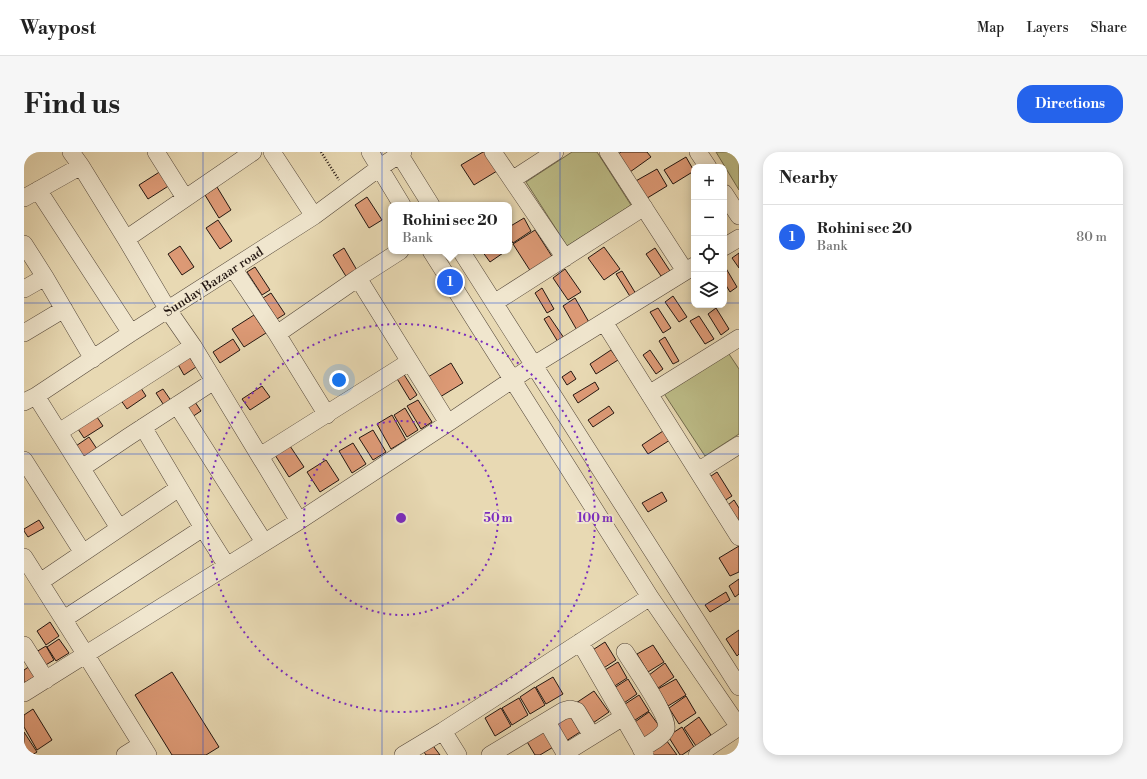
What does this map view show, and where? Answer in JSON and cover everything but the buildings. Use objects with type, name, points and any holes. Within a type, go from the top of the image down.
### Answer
[{"type":"street","points":[[71,152],[126,238],[168,310],[214,381],[299,520]]},
{"type":"street","points":[[156,152],[185,198]]},
{"type":"street","points":[[126,238],[253,152]]},
{"type":"street","points":[[272,152],[314,216]]},
{"type":"street","points":[[370,152],[400,202]]},
{"type":"street","points":[[493,152],[565,258]]},
{"type":"street","points":[[512,180],[555,152]]},
{"type":"street","points":[[24,694],[299,520],[513,379],[690,269],[644,207],[608,152]]},
{"type":"street","points":[[698,152],[706,164]]},
{"type":"street","points":[[400,153],[430,202]]},
{"type":"street","name":"Sunday Bazaar road","points":[[30,399],[314,216],[400,153]]},
{"type":"street","points":[[81,166],[31,194],[131,333]]},
{"type":"street","points":[[727,198],[739,216]]},
{"type":"street","points":[[494,303],[644,207]]},
{"type":"street","points":[[727,245],[739,238]]},
{"type":"street","points":[[24,244],[93,359]]},
{"type":"street","points":[[277,334],[395,254]]},
{"type":"street","points":[[433,254],[650,597],[739,727],[697,755]]},
{"type":"street","points":[[463,254],[739,687]]},
{"type":"street","points":[[234,268],[327,415]]},
{"type":"street","points":[[24,289],[45,277]]},
{"type":"street","points":[[358,278],[448,423]]},
{"type":"street","points":[[24,333],[64,309]]},
{"type":"street","points":[[604,322],[739,537]]},
{"type":"street","points":[[649,394],[737,344]]},
{"type":"street","points":[[59,432],[192,346]]},
{"type":"street","points":[[260,456],[409,362]]},
{"type":"street","points":[[82,468],[214,381]]},
{"type":"street","points":[[30,399],[59,432],[119,528]]},
{"type":"street","points":[[177,405],[264,542]]},
{"type":"street","points":[[143,427],[227,566]]},
{"type":"street","points":[[698,472],[739,445]]},
{"type":"street","points":[[24,460],[83,553]]},
{"type":"street","points":[[40,582],[179,488]]},
{"type":"street","points":[[64,619],[203,528]]},
{"type":"street","points":[[24,557],[64,619],[144,750],[126,755]]},
{"type":"street","points":[[403,755],[443,731],[650,597]]},
{"type":"street","points":[[580,642],[643,752],[662,735],[666,730],[666,725],[662,712],[625,652]]},
{"type":"street","points":[[24,645],[46,680]]},
{"type":"street","points":[[490,755],[563,711],[570,709],[577,711],[592,736]]},
{"type":"street","points":[[546,722],[565,754],[623,717]]},
{"type":"street","points":[[443,731],[458,755]]},
{"type":"path","points":[[321,152],[346,192]]},
{"type":"green space","points":[[572,152],[597,152],[631,205],[567,246],[526,182]]},
{"type":"green space","points":[[716,152],[739,152],[739,190],[727,170],[727,164],[723,164]]},
{"type":"green space","points":[[727,351],[739,369],[739,434],[705,456],[663,392]]},
{"type":"place","name":"Rohini sec 20","points":[[450,282]]}]
